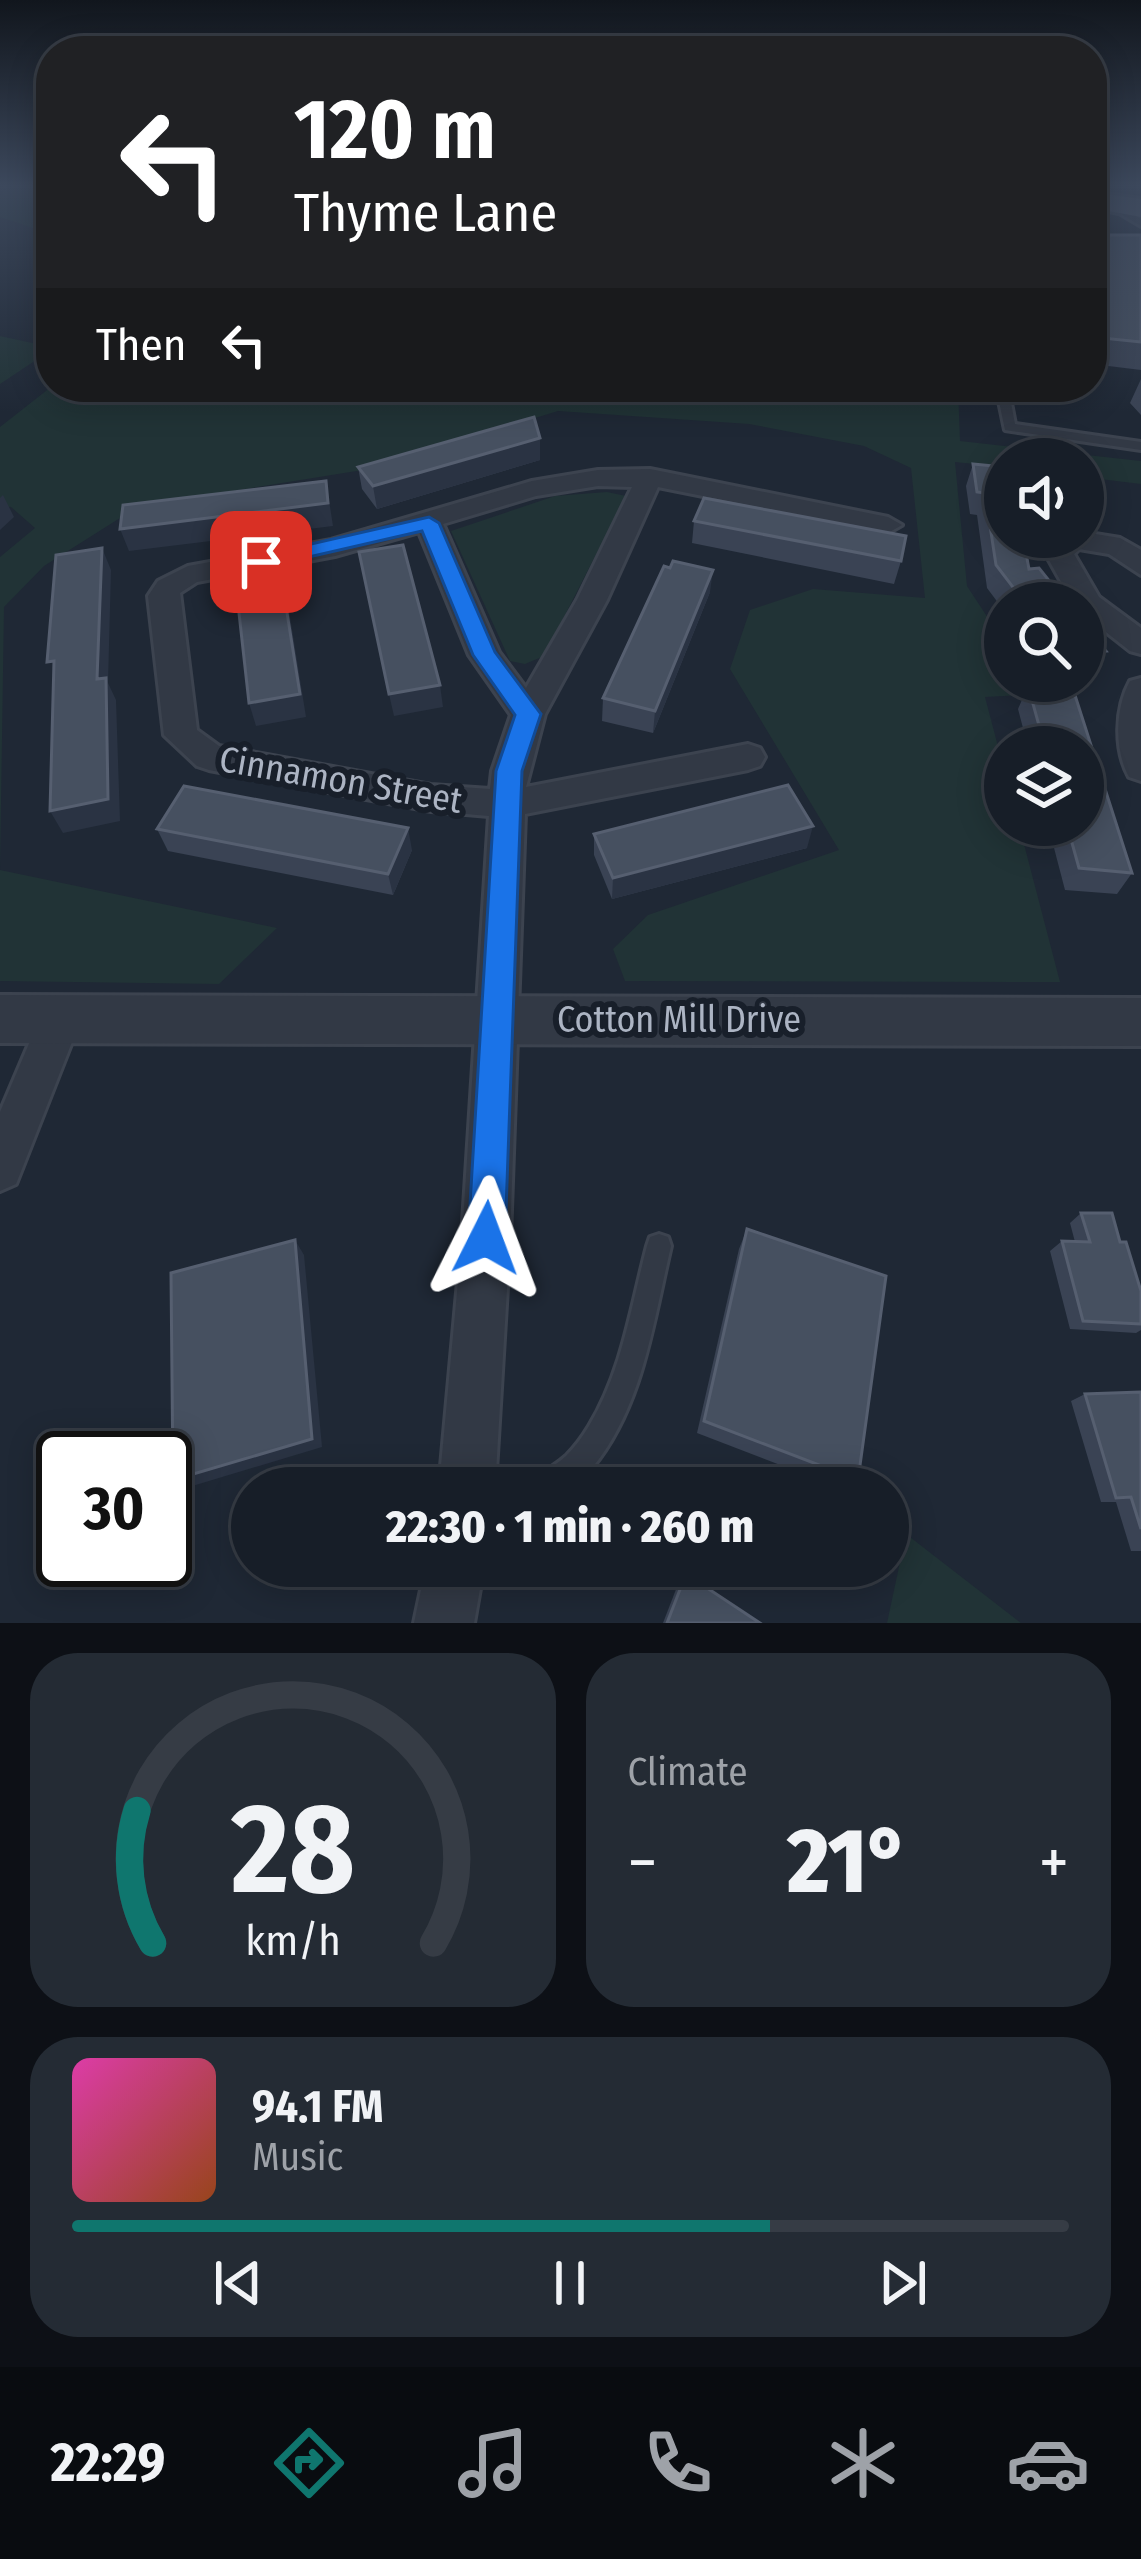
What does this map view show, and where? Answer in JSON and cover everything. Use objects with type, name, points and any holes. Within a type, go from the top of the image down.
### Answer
[{"type":"street","name":"Cinnamon Street","points":[[748,757],[507,804],[431,797],[208,757],[181,736],[164,596],[168,587],[188,575],[335,548],[565,482],[650,477],[888,525]]},
{"type":"street","points":[[468,1467],[509,771],[528,714],[592,600],[650,477]]},
{"type":"street","points":[[429,523],[484,655],[528,714]]},
{"type":"street","points":[[1141,566],[1130,553],[1105,542],[1071,541],[1059,553],[1072,583],[1088,603],[1141,644]]},
{"type":"street","points":[[1141,689],[1134,734],[1141,768]]},
{"type":"street","name":"Cotton Mill Drive","points":[[0,1019],[1141,1022]]},
{"type":"street","points":[[0,1168],[60,1019]]},
{"type":"street","points":[[444,1623],[451,1587]]},
{"type":"lane","points":[[1005,402],[1009,427],[1141,446]]},
{"type":"lane","points":[[575,1467],[607,1425],[658,1246]]},
{"type":"shaded area","points":[[0,336],[36,344],[36,360],[0,384]]},
{"type":"shaded area","points":[[36,399],[350,405],[959,402],[960,441],[984,444],[984,465],[955,462],[967,586],[984,612],[984,702],[993,726],[984,726],[984,846],[1024,846],[1060,982],[625,981],[613,949],[648,915],[839,850],[730,669],[750,610],[813,589],[925,598],[911,468],[864,446],[749,424],[558,411],[369,469],[139,506],[44,566],[4,607],[0,870],[0,557],[35,528],[11,507],[0,506],[0,427]]},
{"type":"shaded area","points":[[1104,457],[1141,461],[1141,484],[1104,480]]},
{"type":"shaded area","points":[[607,492],[626,496],[544,656],[525,664],[510,661],[451,531],[555,496]]},
{"type":"shaded area","points":[[0,870],[277,928],[219,984],[0,981]]},
{"type":"shaded area","points":[[909,1536],[1021,1623],[887,1623],[895,1587],[909,1587]]},
{"type":"building","points":[[1107,261],[1141,261],[1141,342],[1107,339]]},
{"type":"building","points":[[534,417],[540,438],[373,486],[358,467]]},
{"type":"building","points":[[973,464],[984,465],[984,493],[977,492]]},
{"type":"building","points":[[326,481],[328,503],[120,529],[123,505]]},
{"type":"building","points":[[704,498],[906,536],[901,561],[694,521]]},
{"type":"building","points":[[403,545],[440,685],[389,694],[359,552]]},
{"type":"building","points":[[102,548],[97,679],[106,678],[108,799],[50,811],[54,661],[47,662],[56,555]]},
{"type":"building","points":[[995,558],[1027,558],[1029,569],[1039,568],[1050,582],[1009,582]]},
{"type":"building","points":[[673,561],[713,570],[655,711],[603,698],[664,566],[670,568]]},
{"type":"building","points":[[280,569],[300,694],[249,703],[235,577]]},
{"type":"building","points":[[1032,702],[1077,702],[1085,726],[1039,726]]},
{"type":"building","points":[[788,785],[813,826],[613,878],[594,834]]},
{"type":"building","points":[[184,786],[408,828],[388,874],[157,829]]},
{"type":"building","points":[[1104,786],[1132,873],[1079,868],[1073,846],[1104,846]]},
{"type":"building","points":[[1081,1213],[1112,1213],[1141,1291],[1141,1324],[1083,1321],[1062,1241],[1090,1242]]},
{"type":"building","points":[[747,1229],[886,1276],[860,1467],[824,1467],[704,1421]]},
{"type":"building","points":[[295,1240],[312,1439],[192,1474],[192,1431],[173,1431],[171,1273]]},
{"type":"building","points":[[1141,1392],[1141,1529],[1131,1497],[1116,1498],[1085,1394]]},
{"type":"building","points":[[681,1587],[706,1587],[760,1623],[667,1623]]},
{"type":"route","points":[[261,562],[429,523],[484,655],[528,714],[509,771],[486,1238]]}]
